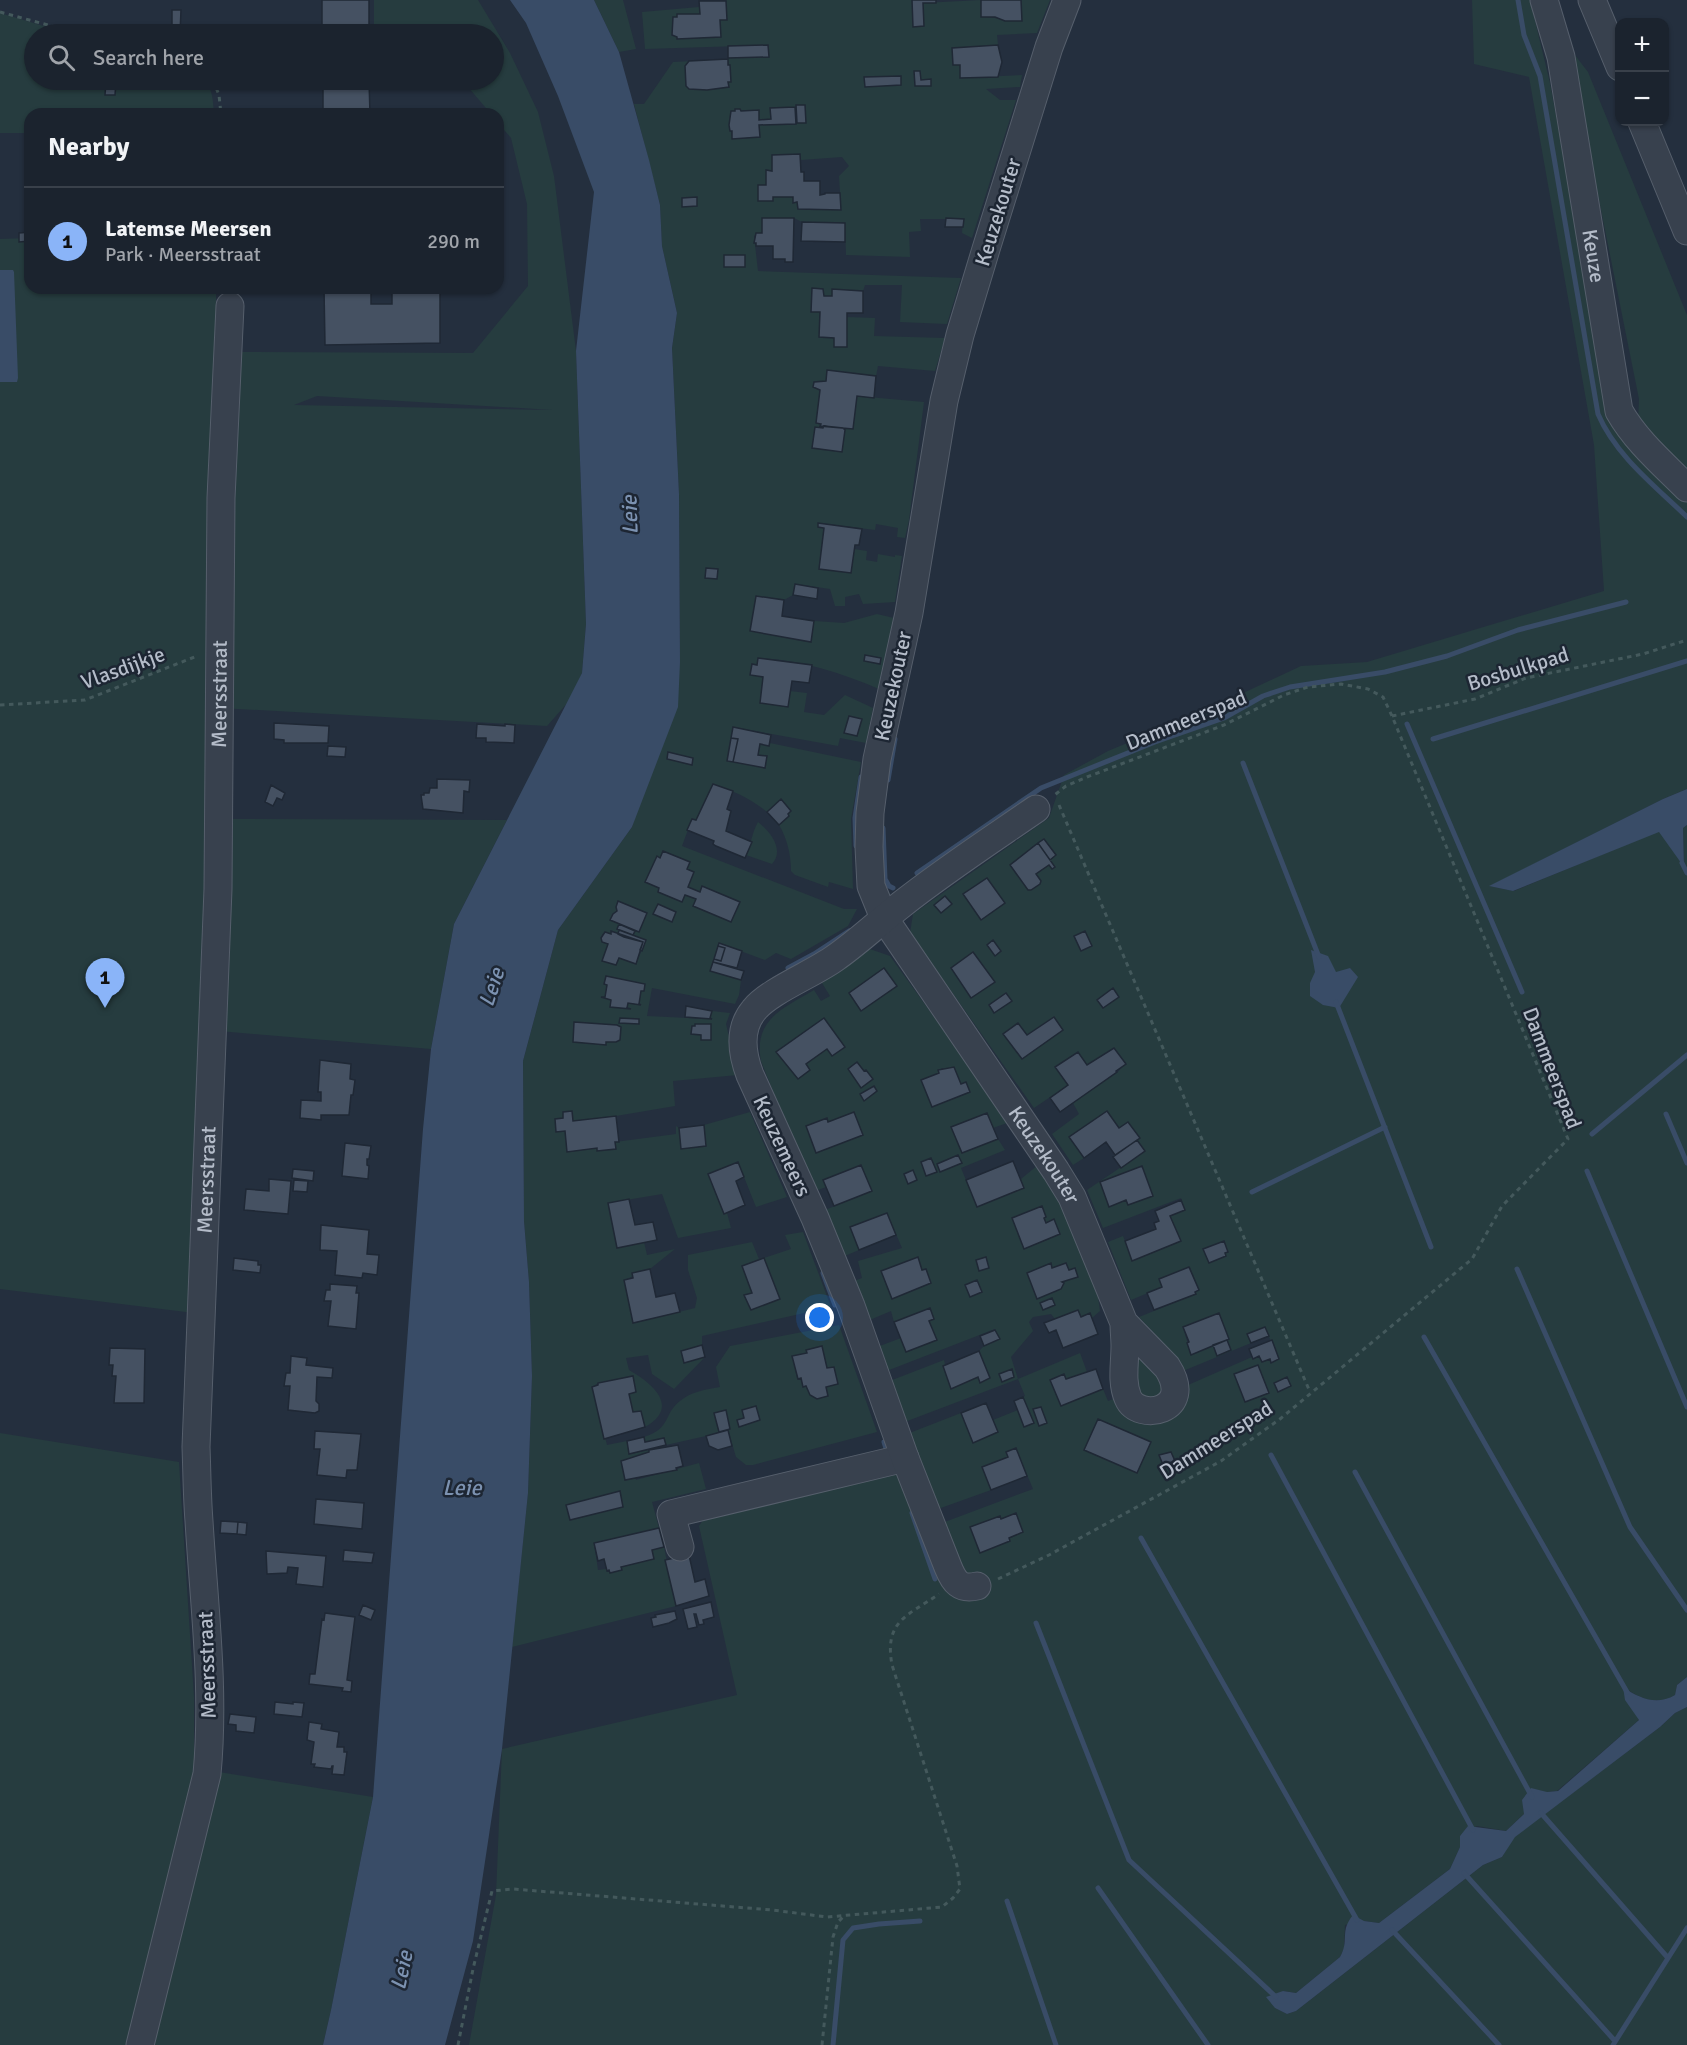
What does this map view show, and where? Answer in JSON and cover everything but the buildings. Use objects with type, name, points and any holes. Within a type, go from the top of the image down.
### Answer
[{"type":"street","name":"Keuzekouter","points":[[1067,0],[1049,47],[998,209],[960,335],[944,401],[909,613],[878,759],[870,813],[869,847],[871,886],[884,918],[1072,1197],[1124,1323]]},
{"type":"street","name":"Keuze","points":[[1544,0],[1561,57],[1619,411],[1628,427],[1643,444],[1687,488]]},
{"type":"street","points":[[1592,0],[1615,56]]},
{"type":"street","points":[[1644,126],[1687,231]]},
{"type":"street","name":"Meersstraat","points":[[140,2045],[207,1774],[209,1753],[208,1644],[196,1447],[218,900],[221,498],[230,306]]},
{"type":"street","name":"Keuzemeers","points":[[965,1583],[905,1458],[851,1306],[815,1218],[750,1075],[744,1058],[745,1026],[753,1011],[764,1001],[832,960],[860,940],[903,902],[1045,802]]},
{"type":"street","points":[[680,1547],[671,1514],[905,1458]]},
{"type":"path","points":[[0,12],[44,24]]},
{"type":"path","points":[[217,90],[220,108]]},
{"type":"path","name":"Bosbulkpad","points":[[1392,716],[1475,699],[1526,678],[1643,654],[1687,640]]},
{"type":"path","name":"Vlasdijkje","points":[[0,705],[85,700],[211,651],[219,650]]},
{"type":"path","name":"Dammeerspad","points":[[847,1914],[942,1907],[953,1899],[960,1889],[957,1866],[892,1665],[891,1634],[899,1621],[943,1591],[965,1583],[1005,1576],[1049,1555],[1221,1461],[1280,1419],[1472,1259],[1502,1206],[1568,1139],[1383,698],[1368,689],[1341,684],[1308,687],[1284,695],[1224,725],[1066,786],[1045,802]]},
{"type":"path","points":[[1045,802],[1310,1393]]},
{"type":"path","points":[[458,2045],[472,1969],[492,1891],[513,1889],[772,1910],[827,1917],[847,1914]]},
{"type":"path","points":[[822,2045],[833,1937],[838,1922],[847,1914]]},
{"type":"green space","points":[[374,0],[478,0],[492,24],[374,24]]},
{"type":"green space","points":[[594,0],[623,0],[636,49],[619,52]]},
{"type":"green space","points":[[726,0],[912,0],[913,26],[923,3],[981,0],[982,17],[1021,21],[1021,0],[1050,0],[1037,33],[997,35],[998,45],[952,48],[953,65],[960,65],[960,78],[1022,75],[1020,87],[986,89],[1000,100],[1016,100],[972,238],[962,233],[963,219],[920,219],[921,231],[909,232],[910,257],[846,255],[845,223],[802,222],[794,218],[762,219],[762,233],[754,236],[758,271],[961,278],[947,324],[900,322],[902,285],[865,285],[863,291],[833,289],[832,296],[824,296],[823,289],[812,289],[811,311],[820,312],[819,337],[834,338],[847,347],[847,317],[875,318],[874,336],[945,338],[935,371],[878,366],[876,376],[827,370],[826,381],[814,382],[813,387],[820,390],[816,423],[824,426],[823,428],[815,427],[812,448],[842,451],[845,431],[843,428],[853,429],[857,396],[924,402],[905,538],[897,537],[898,528],[876,524],[875,530],[819,523],[818,527],[824,528],[820,569],[851,573],[854,549],[867,551],[866,560],[877,562],[878,554],[902,556],[895,602],[863,604],[859,594],[845,597],[845,606],[835,606],[830,589],[796,584],[793,595],[784,600],[756,596],[811,642],[814,621],[844,623],[877,614],[894,618],[879,689],[820,668],[790,661],[758,658],[757,665],[763,677],[760,703],[787,707],[790,691],[807,693],[804,712],[824,715],[845,695],[873,708],[866,743],[840,738],[838,746],[733,727],[727,760],[764,768],[767,757],[758,755],[760,744],[769,746],[770,743],[861,762],[851,819],[853,889],[829,882],[828,887],[795,875],[791,871],[788,847],[779,825],[791,811],[781,799],[767,812],[741,795],[713,784],[696,820],[692,819],[682,846],[844,909],[857,909],[848,926],[791,959],[776,953],[765,960],[719,943],[711,970],[741,980],[735,1004],[652,988],[647,1016],[709,1019],[712,1011],[730,1013],[726,1024],[738,1075],[673,1081],[675,1106],[573,1121],[572,1111],[563,1112],[568,1152],[597,1148],[597,1151],[615,1149],[615,1142],[676,1134],[676,1126],[679,1128],[682,1149],[706,1146],[704,1125],[750,1112],[787,1197],[756,1207],[738,1162],[709,1174],[724,1213],[727,1213],[731,1228],[678,1238],[662,1194],[608,1203],[617,1248],[644,1242],[647,1255],[675,1249],[650,1269],[624,1280],[634,1323],[695,1308],[697,1298],[688,1270],[688,1255],[752,1242],[759,1259],[742,1266],[752,1293],[744,1296],[751,1310],[780,1299],[764,1258],[791,1249],[785,1235],[803,1232],[831,1307],[702,1336],[702,1345],[681,1351],[684,1362],[705,1357],[674,1389],[652,1374],[648,1355],[626,1358],[629,1370],[654,1388],[662,1404],[656,1419],[645,1427],[641,1411],[633,1412],[629,1394],[636,1392],[633,1376],[598,1383],[592,1387],[607,1445],[627,1441],[630,1454],[649,1450],[649,1452],[621,1461],[626,1480],[635,1478],[636,1480],[699,1463],[706,1489],[652,1502],[659,1528],[594,1543],[598,1570],[606,1569],[610,1573],[621,1570],[621,1567],[654,1559],[652,1550],[664,1547],[676,1606],[512,1647],[528,1493],[532,1376],[529,1282],[524,1221],[523,1061],[558,930],[632,827],[680,662],[679,494],[672,348],[677,313],[662,246],[660,205],[634,104],[644,104],[673,62],[693,61],[685,66],[686,86],[689,89],[707,90],[729,87],[728,82],[731,82],[728,58],[769,56],[768,45],[645,49],[642,12],[699,7],[700,14],[677,14],[677,17],[673,17],[672,35],[678,39],[721,37],[720,20],[727,20]],"holes":[[[794,107],[795,124],[759,125],[760,137],[733,139],[729,125],[736,109],[759,110],[759,120],[771,119],[771,108]],[[800,154],[801,160],[842,157],[849,166],[839,176],[841,210],[798,209],[797,202],[793,202],[793,197],[773,197],[773,201],[758,201],[758,186],[766,185],[767,170],[772,171],[772,155]],[[664,851],[690,862],[687,869],[694,872],[688,887],[700,892],[702,886],[739,901],[731,922],[696,899],[685,895],[681,902],[658,892],[659,888],[646,882],[657,856],[660,858]],[[618,901],[647,913],[639,932],[635,931],[633,935],[646,940],[636,964],[619,958],[616,965],[602,960],[608,944],[602,942],[602,935],[605,932],[618,934],[619,924],[611,919],[617,911]],[[606,976],[645,984],[644,991],[641,991],[639,1005],[628,1003],[627,1009],[611,1007],[611,1000],[605,997],[607,985],[604,984]],[[575,1023],[621,1027],[605,1045],[574,1042]]]},
{"type":"green space","points":[[1472,0],[1530,0],[1550,83],[1585,274],[1601,377],[1638,422],[1639,399],[1568,46],[1588,72],[1687,315],[1687,789],[1490,886],[1514,891],[1659,831],[1684,866],[1683,828],[1687,825],[1687,1677],[1677,1685],[1675,1695],[1662,1700],[1642,1698],[1624,1687],[1639,1720],[1557,1791],[1547,1792],[1524,1807],[1524,1814],[1506,1831],[1477,1826],[1460,1836],[1460,1847],[1450,1869],[1379,1923],[1364,1921],[1345,1925],[1344,1949],[1340,1957],[1296,1993],[1283,1991],[1275,2008],[1287,2014],[1296,2011],[1483,1865],[1502,1857],[1514,1837],[1660,1727],[1675,1713],[1687,1707],[1687,2045],[469,2045],[496,1895],[502,1749],[737,1695],[699,1526],[708,1513],[903,1465],[942,1523],[1033,1489],[1016,1448],[1006,1452],[1008,1457],[982,1467],[991,1490],[938,1509],[907,1434],[961,1413],[974,1442],[998,1432],[993,1420],[1018,1410],[1033,1423],[1023,1397],[1025,1396],[1018,1379],[1080,1353],[1087,1372],[1066,1379],[1064,1375],[1050,1380],[1061,1406],[1103,1389],[1108,1401],[1116,1398],[1123,1409],[1186,1396],[1188,1385],[1252,1357],[1253,1359],[1259,1356],[1262,1362],[1270,1359],[1272,1363],[1279,1359],[1265,1328],[1248,1334],[1251,1343],[1183,1371],[1174,1355],[1139,1317],[1196,1294],[1195,1292],[1199,1290],[1190,1267],[1159,1279],[1162,1287],[1131,1300],[1108,1242],[1123,1236],[1133,1261],[1181,1241],[1170,1216],[1185,1210],[1181,1198],[1103,1228],[1087,1190],[1145,1151],[1137,1140],[1139,1138],[1128,1122],[1119,1128],[1107,1111],[1070,1137],[1084,1158],[1073,1165],[1052,1134],[1079,1114],[1073,1103],[1117,1073],[1126,1063],[1114,1048],[1087,1065],[1077,1052],[1055,1067],[1068,1085],[1034,1108],[910,933],[913,914],[1049,818],[1064,775],[1108,751],[1209,709],[1301,666],[1367,662],[1604,591],[1594,445],[1529,77],[1474,64]],"holes":[[[1044,839],[1056,855],[1050,860],[1054,867],[1052,869],[1049,865],[1036,874],[1041,881],[1031,890],[1010,865]],[[986,878],[1004,903],[981,920],[963,894]],[[973,953],[994,982],[971,998],[951,968]],[[1054,1017],[1063,1030],[1022,1059],[1003,1034],[1018,1023],[1027,1035]],[[1142,1166],[1153,1196],[1129,1205],[1126,1200],[1109,1207],[1100,1182]],[[1183,1327],[1229,1339],[1227,1340],[1231,1350],[1217,1355],[1213,1345],[1191,1355]],[[1258,1365],[1269,1393],[1246,1402],[1235,1374]],[[1098,1419],[1151,1442],[1137,1473],[1084,1450]],[[1016,1513],[1023,1532],[1009,1538],[1010,1541],[980,1553],[970,1527]]]},
{"type":"green space","points":[[0,13],[37,24],[24,24],[24,90],[210,90],[213,100],[214,108],[24,108],[24,133],[0,133]]},
{"type":"green space","points":[[504,43],[538,112],[554,176],[576,351],[586,624],[582,673],[570,700],[547,726],[220,708],[202,1314],[0,1289],[0,239],[24,238],[24,294],[216,294],[216,348],[235,352],[473,353],[528,286],[527,204],[511,138],[504,130],[504,108],[486,108],[471,90],[504,90]],"holes":[[[317,396],[553,410],[294,405]]]},
{"type":"green space","points":[[227,819],[507,820],[454,924],[431,1049],[219,1031]]},
{"type":"green space","points":[[758,822],[767,830],[776,847],[776,859],[772,864],[746,855]]},
{"type":"green space","points":[[867,948],[890,956],[1010,1122],[993,1128],[987,1113],[951,1127],[962,1153],[998,1139],[1005,1150],[961,1168],[977,1207],[1024,1188],[1021,1179],[1038,1165],[1054,1190],[1097,1290],[1100,1311],[1092,1318],[1090,1313],[1081,1317],[1078,1310],[1055,1319],[1051,1314],[1033,1317],[1029,1322],[1033,1331],[1011,1357],[1018,1379],[902,1423],[887,1382],[944,1360],[945,1365],[943,1366],[951,1388],[978,1377],[980,1383],[990,1378],[979,1351],[999,1339],[995,1329],[884,1372],[877,1347],[901,1338],[907,1352],[936,1340],[894,1322],[891,1311],[865,1322],[851,1282],[862,1278],[858,1261],[902,1248],[887,1213],[850,1227],[859,1250],[840,1258],[820,1212],[872,1191],[826,1187],[813,1192],[761,1061],[762,1035],[766,1025],[773,1017],[814,990],[821,1001],[830,996],[822,983]],"holes":[[[884,969],[861,1010],[849,993]],[[954,1067],[961,1084],[966,1082],[970,1092],[932,1107],[921,1080],[939,1073],[938,1070]],[[854,1112],[862,1135],[816,1153],[806,1126],[826,1118],[828,1122]],[[1042,1206],[1046,1223],[1054,1219],[1049,1239],[1024,1249],[1012,1218]],[[1050,1263],[1052,1268],[1066,1263],[1069,1270],[1075,1268],[1078,1276],[1062,1282],[1064,1283],[1061,1289],[1037,1299],[1027,1273]],[[926,1269],[931,1283],[892,1299],[882,1271]]]},
{"type":"green space","points":[[839,1325],[877,1432],[746,1465],[736,1457],[725,1410],[714,1413],[719,1432],[666,1445],[664,1438],[645,1442],[644,1437],[659,1429],[675,1406],[689,1395],[720,1387],[716,1367],[730,1346]],"holes":[[[822,1347],[827,1368],[834,1367],[838,1384],[826,1387],[828,1396],[817,1399],[810,1395],[806,1386],[803,1386],[801,1378],[797,1379],[793,1356]]]},
{"type":"green space","points":[[1133,1346],[1168,1389],[1144,1404],[1129,1380]]},
{"type":"green space","points":[[0,1433],[179,1462],[194,1697],[194,1760],[219,1772],[373,1797],[323,2045],[0,2045]]},
{"type":"water","name":"Leie","points":[[510,0],[594,0],[619,52],[660,205],[662,246],[677,313],[672,348],[679,494],[678,707],[632,827],[558,930],[523,1061],[524,1221],[529,1282],[532,1376],[528,1493],[502,1749],[473,1941],[445,2045],[323,2045],[373,1797],[423,1129],[431,1049],[454,924],[582,673],[586,624],[576,351],[594,192],[558,96],[526,23]]},
{"type":"water","points":[[0,270],[13,270],[14,272],[17,382],[0,382]]},
{"type":"water","points":[[1687,789],[1687,825],[1683,828],[1684,867],[1659,832],[1513,891],[1489,886],[1663,799]]},
{"type":"water","points":[[1311,950],[1328,956],[1336,972],[1350,968],[1358,977],[1339,1008],[1323,1005],[1310,996],[1310,983],[1315,972]]},
{"type":"water","points":[[1687,1677],[1687,1707],[1675,1713],[1660,1727],[1515,1837],[1502,1857],[1483,1865],[1296,2011],[1287,2014],[1275,2008],[1266,1997],[1283,1991],[1296,1993],[1340,1957],[1344,1946],[1346,1926],[1353,1915],[1364,1921],[1379,1923],[1450,1869],[1460,1847],[1460,1836],[1468,1826],[1506,1831],[1524,1814],[1522,1800],[1531,1788],[1547,1792],[1558,1791],[1639,1720],[1625,1700],[1623,1687],[1641,1697],[1661,1700],[1675,1695],[1677,1685]]},
{"type":"waterway","points":[[1518,0],[1524,35],[1540,76],[1598,414],[1626,457],[1687,517]]},
{"type":"waterway","points":[[917,873],[1041,788],[1155,742],[1224,718],[1263,696],[1290,687],[1385,672],[1447,656],[1518,630],[1626,602]]},
{"type":"waterway","points":[[1433,739],[1687,661]]},
{"type":"waterway","points":[[1407,724],[1522,992]]},
{"type":"waterway","points":[[888,780],[895,739]]},
{"type":"waterway","points":[[1243,763],[1319,957]]},
{"type":"waterway","points":[[856,846],[855,818],[861,777]]},
{"type":"waterway","points":[[883,828],[885,879],[893,888]]},
{"type":"waterway","points":[[1682,863],[1687,873]]},
{"type":"waterway","points":[[788,968],[849,931]]},
{"type":"waterway","points":[[1336,1002],[1431,1247]]},
{"type":"waterway","points":[[1592,1134],[1687,1055]]},
{"type":"waterway","points":[[1666,1114],[1687,1163]]},
{"type":"waterway","points":[[1252,1192],[1385,1127]]},
{"type":"waterway","points":[[1587,1171],[1687,1407]]},
{"type":"waterway","points":[[1517,1269],[1630,1527],[1687,1610]]},
{"type":"waterway","points":[[823,1273],[835,1305]]},
{"type":"waterway","points":[[1424,1337],[1627,1692]]},
{"type":"waterway","points":[[884,1442],[888,1455]]},
{"type":"waterway","points":[[1271,1455],[1473,1830]]},
{"type":"waterway","points":[[1355,1472],[1532,1797]]},
{"type":"waterway","points":[[912,1513],[935,1579]]},
{"type":"waterway","points":[[1141,1538],[1357,1920]]},
{"type":"waterway","points":[[1036,1623],[1129,1860],[1276,1997]]},
{"type":"waterway","points":[[1541,1813],[1668,1958]]},
{"type":"waterway","points":[[1464,1873],[1615,2041]]},
{"type":"waterway","points":[[1098,1888],[1208,2045]]},
{"type":"waterway","points":[[1007,1901],[1056,2045]]},
{"type":"waterway","points":[[833,2045],[843,1940],[853,1928],[920,1921]]},
{"type":"waterway","points":[[1613,2045],[1687,1928]]},
{"type":"waterway","points":[[1392,1930],[1499,2045]]},
{"type":"place","name":"Latemse Meersen","points":[[105,1008]]}]
